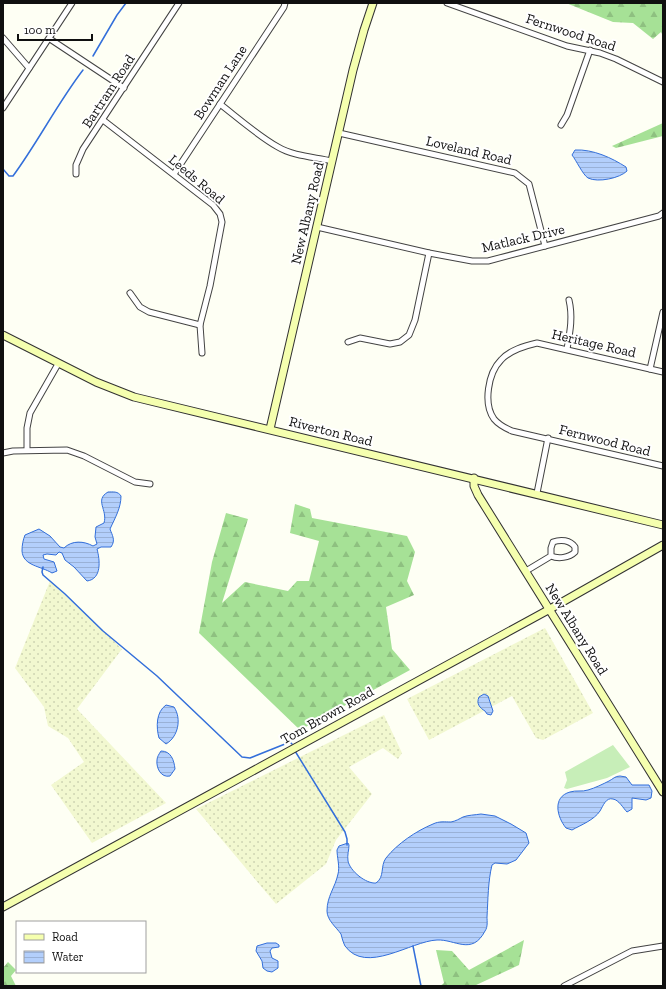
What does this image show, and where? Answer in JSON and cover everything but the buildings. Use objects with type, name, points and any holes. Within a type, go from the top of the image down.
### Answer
[{"type":"main road","name":"New Albany Road","points":[[270,429],[338,133],[360,43],[373,3]]},
{"type":"main road","name":"Riverton Road","points":[[3,335],[96,382],[134,397],[474,478],[663,525]]},
{"type":"main road","name":"New Albany Road","points":[[474,478],[474,486],[478,495],[663,792]]},
{"type":"main road","name":"Tom Brown Road","points":[[3,906],[550,609],[663,545]]},
{"type":"street","points":[[3,108],[50,39],[72,3]]},
{"type":"street","name":"Bartram Road","points":[[76,174],[76,165],[80,155],[179,3]]},
{"type":"street","name":"Bowman Lane","points":[[174,174],[284,7],[285,3]]},
{"type":"street","name":"Fernwood Road","points":[[447,3],[568,46],[600,52],[663,82]]},
{"type":"street","points":[[3,38],[29,68]]},
{"type":"street","points":[[50,39],[124,88]]},
{"type":"street","points":[[561,125],[567,115],[590,50]]},
{"type":"street","points":[[220,104],[278,147],[297,154],[332,161]]},
{"type":"street","name":"Leeds Road","points":[[102,120],[213,205],[222,218],[210,286],[200,325],[202,353]]},
{"type":"street","name":"Loveland Road","points":[[338,133],[516,173],[528,184],[545,246]]},
{"type":"street","name":"Matlack Drive","points":[[317,226],[429,253],[472,261],[488,260],[545,246],[659,216],[663,213]]},
{"type":"street","points":[[348,342],[360,338],[390,344],[400,342],[409,335],[415,320],[429,253]]},
{"type":"street","points":[[130,293],[140,307],[149,312],[200,325]]},
{"type":"street","points":[[567,349],[572,321],[572,310],[569,300]]},
{"type":"street","points":[[650,369],[663,312]]},
{"type":"street","name":"Heritage Road","points":[[548,438],[512,431],[502,427],[494,419],[489,405],[488,394],[491,378],[500,360],[508,354],[526,345],[543,344],[663,372]]},
{"type":"street","points":[[27,450],[27,428],[30,414],[58,364]]},
{"type":"street","name":"Fernwood Road","points":[[537,494],[548,438],[663,466]]},
{"type":"street","points":[[3,453],[27,450],[67,450],[84,456],[135,482],[150,484]]},
{"type":"street","points":[[526,571],[551,556],[556,558],[572,555],[575,552],[574,547],[568,542],[557,540],[553,542],[551,556]]},
{"type":"street","points":[[564,986],[632,951],[663,946]]},
{"type":"green space","points":[[566,3],[663,3],[663,36],[661,32],[653,39],[633,23],[613,22]]},
{"type":"green space","points":[[663,123],[663,136],[616,148],[612,146]]},
{"type":"green space","points":[[295,504],[310,509],[312,518],[407,536],[415,552],[407,581],[414,595],[386,607],[392,649],[410,670],[300,730],[199,633],[212,562],[226,513],[248,519],[222,603],[245,582],[288,591],[297,581],[309,581],[319,541],[290,533]]},
{"type":"green space","points":[[50,581],[122,649],[77,709],[166,803],[92,843],[51,785],[84,762],[68,738],[48,726],[44,707],[15,668]]},
{"type":"green space","points":[[545,628],[593,713],[543,740],[536,738],[512,696],[429,740],[407,699]]},
{"type":"green space","points":[[384,715],[402,753],[398,759],[383,748],[349,767],[372,794],[336,840],[326,864],[276,904],[196,809]]},
{"type":"green space","points":[[613,745],[630,767],[607,778],[567,789],[564,788],[567,780],[565,772]]},
{"type":"green space","points":[[524,940],[519,965],[474,986],[440,986],[444,983],[436,950],[452,951],[469,970]]},
{"type":"green space","points":[[8,962],[16,970],[11,976],[16,986],[3,986],[3,968]]},
{"type":"water","points":[[575,150],[589,151],[615,160],[626,167],[627,171],[624,174],[609,179],[597,180],[588,178],[572,155]]},
{"type":"water","points":[[108,492],[118,493],[121,496],[121,500],[110,529],[113,542],[111,547],[101,547],[97,549],[99,568],[98,573],[92,580],[87,581],[65,560],[62,553],[59,552],[56,555],[43,555],[44,559],[54,562],[57,571],[52,573],[29,563],[26,560],[22,551],[25,535],[39,529],[50,536],[60,547],[64,548],[67,545],[78,542],[93,546],[97,544],[95,537],[96,527],[104,523],[105,518],[102,498]]},
{"type":"water","points":[[484,694],[488,696],[493,711],[491,715],[487,714],[478,704],[479,697]]},
{"type":"water","points":[[166,705],[174,707],[178,717],[178,727],[173,737],[166,744],[159,738],[157,725],[160,712]]},
{"type":"water","points":[[161,751],[170,754],[173,759],[175,769],[170,776],[162,774],[158,769],[157,759]]},
{"type":"water","points":[[620,776],[626,777],[632,785],[649,785],[652,791],[651,798],[646,800],[632,798],[632,809],[627,812],[617,801],[608,799],[600,811],[591,820],[572,830],[566,828],[560,818],[558,808],[558,803],[564,795],[572,791],[584,791],[591,789]]},
{"type":"water","points":[[481,814],[495,816],[526,833],[529,843],[516,860],[507,864],[495,863],[492,865],[489,884],[487,926],[480,939],[469,945],[437,940],[376,957],[365,957],[354,954],[345,946],[341,934],[327,914],[328,901],[339,871],[337,850],[339,846],[348,843],[349,865],[355,873],[363,879],[376,883],[381,878],[383,864],[386,858],[401,843],[414,834],[435,823],[451,822],[465,816]]},
{"type":"water","points":[[267,943],[276,943],[279,945],[279,947],[272,948],[270,951],[272,958],[278,961],[278,968],[272,972],[263,968],[262,961],[256,951],[257,946]]},
{"type":"waterway","points":[[93,56],[117,15],[126,3]]},
{"type":"waterway","points":[[3,169],[9,176],[13,176],[83,70]]},
{"type":"waterway","points":[[43,567],[43,575],[103,631],[157,676],[242,757],[250,758],[290,742],[292,744]]},
{"type":"waterway","points":[[295,751],[345,832],[347,845]]},
{"type":"waterway","points":[[413,946],[421,986]]}]
